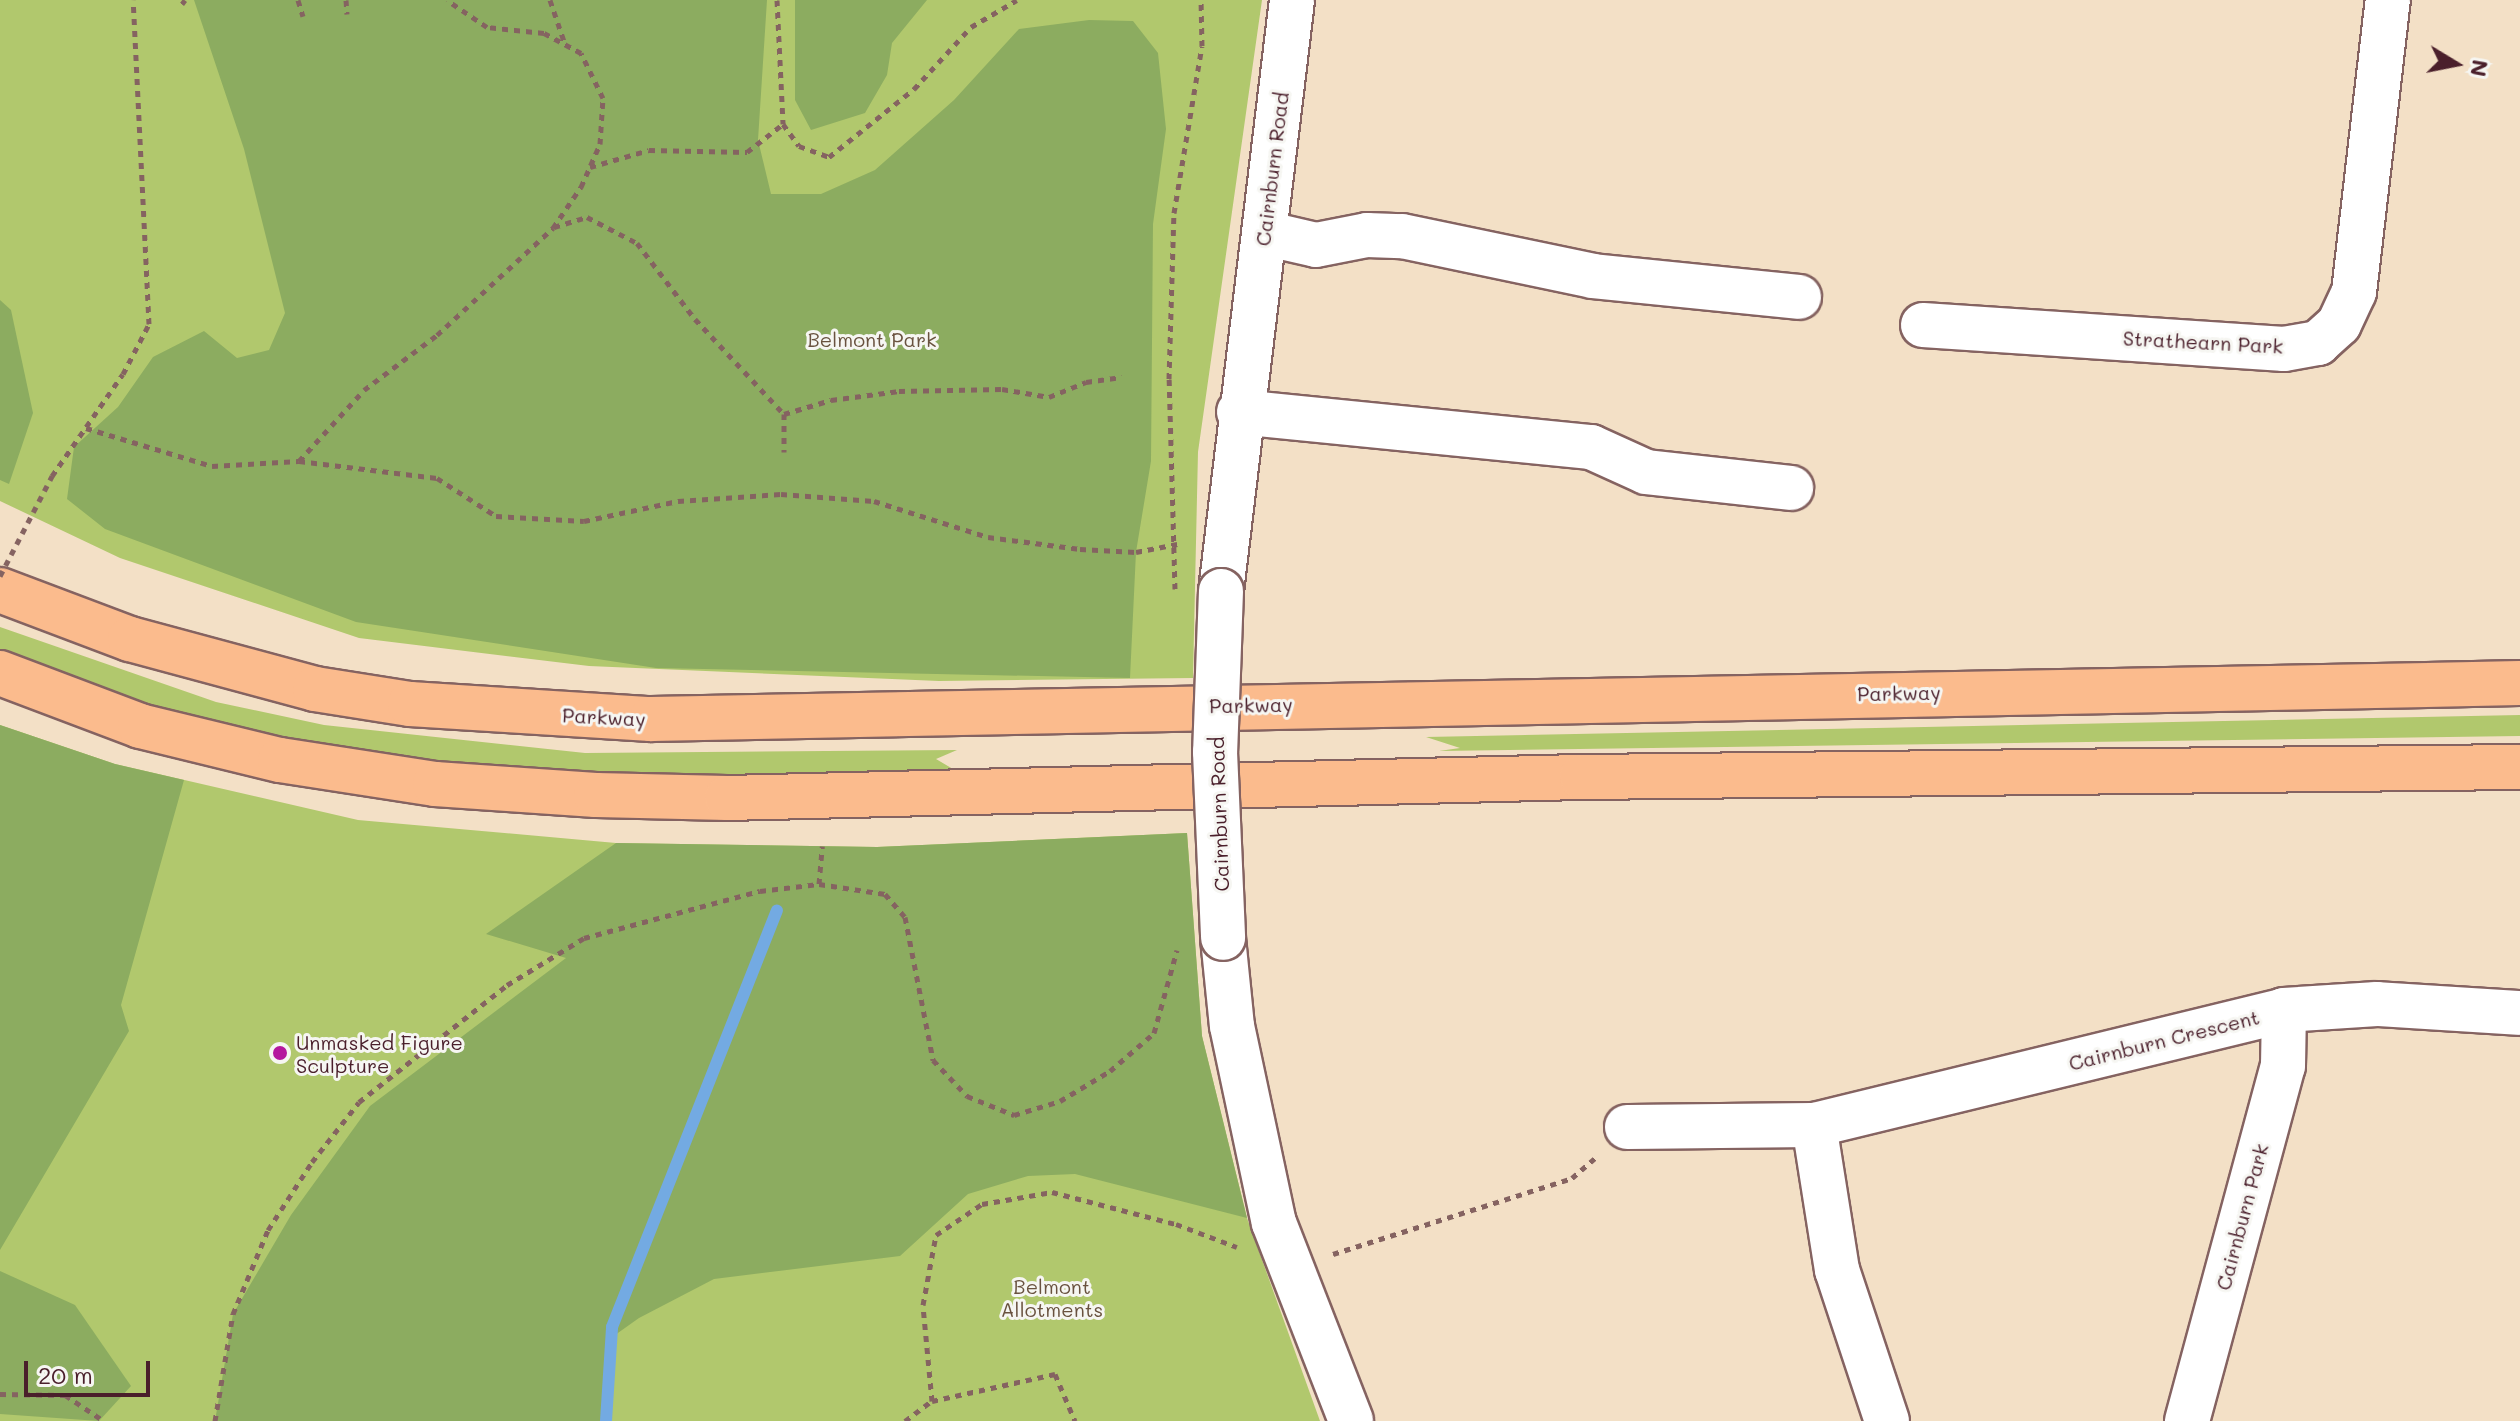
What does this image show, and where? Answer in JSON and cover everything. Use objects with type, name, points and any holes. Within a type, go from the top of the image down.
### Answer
[{"type":"highway","name":"Parkway","points":[[0,590],[130,639],[315,689],[410,704],[651,719],[2520,683]]},
{"type":"highway","points":[[0,673],[140,726],[280,760],[435,784],[596,795],[727,798],[1582,777],[2520,767]]},
{"type":"street","name":"Cairnburn Road","points":[[1292,0],[1239,412],[1221,591],[1215,752],[1223,938],[1232,1026],[1274,1223],[1351,1421]]},
{"type":"street","name":"Strathearn Park","points":[[1923,325],[2284,349],[2318,343],[2339,324],[2354,292],[2388,0]]},
{"type":"street","points":[[1264,233],[1316,245],[1367,235],[1402,236],[1593,276],[1799,297]]},
{"type":"street","points":[[1239,412],[1591,447],[1646,472],[1791,488]]},
{"type":"street","name":"Cairnburn Crescent","points":[[1627,1127],[1814,1125],[2284,1010],[2377,1004],[2520,1013]]},
{"type":"street","name":"Cairnburn Park","points":[[2187,1421],[2283,1066],[2284,1010]]},
{"type":"street","points":[[1814,1125],[1837,1270],[1887,1421]]},
{"type":"path","points":[[0,576],[52,476],[123,374],[149,324],[133,0]]},
{"type":"path","points":[[298,0],[303,16]]},
{"type":"path","points":[[346,0],[347,14]]},
{"type":"path","points":[[299,461],[364,390],[437,335],[553,228],[590,167],[600,144],[603,98],[581,53],[544,33],[487,27],[447,0]]},
{"type":"path","points":[[550,0],[566,45]]},
{"type":"path","points":[[777,0],[783,124],[799,146],[829,157],[914,89],[971,27],[1017,0]]},
{"type":"path","points":[[1174,562],[1177,544],[1169,379],[1174,213],[1202,46],[1201,0]]},
{"type":"path","points":[[590,167],[649,150],[747,152],[783,124]]},
{"type":"path","points":[[553,228],[587,217],[637,243],[695,319],[784,414],[784,452]]},
{"type":"path","points":[[784,414],[831,400],[899,391],[1002,389],[1049,397],[1086,382],[1122,377]]},
{"type":"path","points":[[86,428],[212,466],[299,461],[437,478],[496,516],[584,521],[678,501],[781,494],[874,501],[988,537],[1080,549],[1136,552],[1177,544]]},
{"type":"path","points":[[819,884],[822,846]]},
{"type":"path","points":[[215,1421],[232,1319],[268,1230],[312,1162],[359,1102],[507,985],[584,938],[685,908],[819,884],[885,894],[905,917],[933,1060],[967,1096],[1014,1115],[1060,1101],[1110,1071],[1154,1033],[1177,955],[1177,940]]},
{"type":"path","points":[[932,1401],[923,1305],[936,1235],[982,1204],[1052,1192],[1176,1224],[1290,1268],[1572,1178],[1627,1127]]},
{"type":"path","points":[[905,1421],[932,1401],[1055,1374],[1075,1421]]},
{"type":"path","points":[[0,1394],[65,1395],[104,1421]]},
{"type":"green space","name":"Belmont Park","points":[[0,0],[1262,0],[1198,452],[1193,678],[939,681],[589,666],[359,638],[120,558],[0,501]]},
{"type":"green space","name":"Belmont Park","points":[[194,0],[767,0],[758,140],[771,194],[821,194],[875,170],[954,100],[1019,29],[1089,20],[1133,21],[1158,53],[1166,129],[1153,224],[1151,461],[1136,552],[1130,678],[656,668],[356,622],[105,529],[67,499],[74,447],[118,407],[153,357],[204,331],[237,358],[269,350],[285,313],[244,149]]},
{"type":"green space","points":[[795,0],[927,0],[892,43],[887,75],[865,113],[811,130],[795,100]]},
{"type":"green space","points":[[0,300],[11,310],[33,413],[9,484],[0,480]]},
{"type":"green space","points":[[0,627],[216,702],[324,725],[585,753],[957,750],[936,759],[958,772],[623,777],[473,770],[301,749],[95,691],[0,653]]},
{"type":"green space","points":[[2520,715],[2520,736],[1439,751],[1460,748],[1426,737]]},
{"type":"green space","name":"Belmont Allotments","points":[[0,725],[115,764],[358,820],[616,843],[877,847],[1187,833],[1202,1036],[1247,1218],[1320,1421],[0,1421]]},
{"type":"green space","points":[[0,725],[115,764],[184,780],[121,1005],[129,1031],[0,1250]]},
{"type":"green space","points":[[1187,833],[1202,1036],[1247,1218],[1075,1174],[1028,1176],[968,1194],[900,1256],[714,1279],[639,1318],[608,1340],[602,1421],[215,1421],[233,1314],[291,1215],[370,1106],[566,958],[486,934],[616,843],[877,847]]},
{"type":"green space","points":[[0,1271],[75,1305],[131,1386],[99,1421],[0,1414]]},
{"type":"waterway","points":[[606,1421],[612,1327],[777,910]]},
{"type":"place","name":"Unmasked Figure Sculpture","points":[[280,1053]]}]
